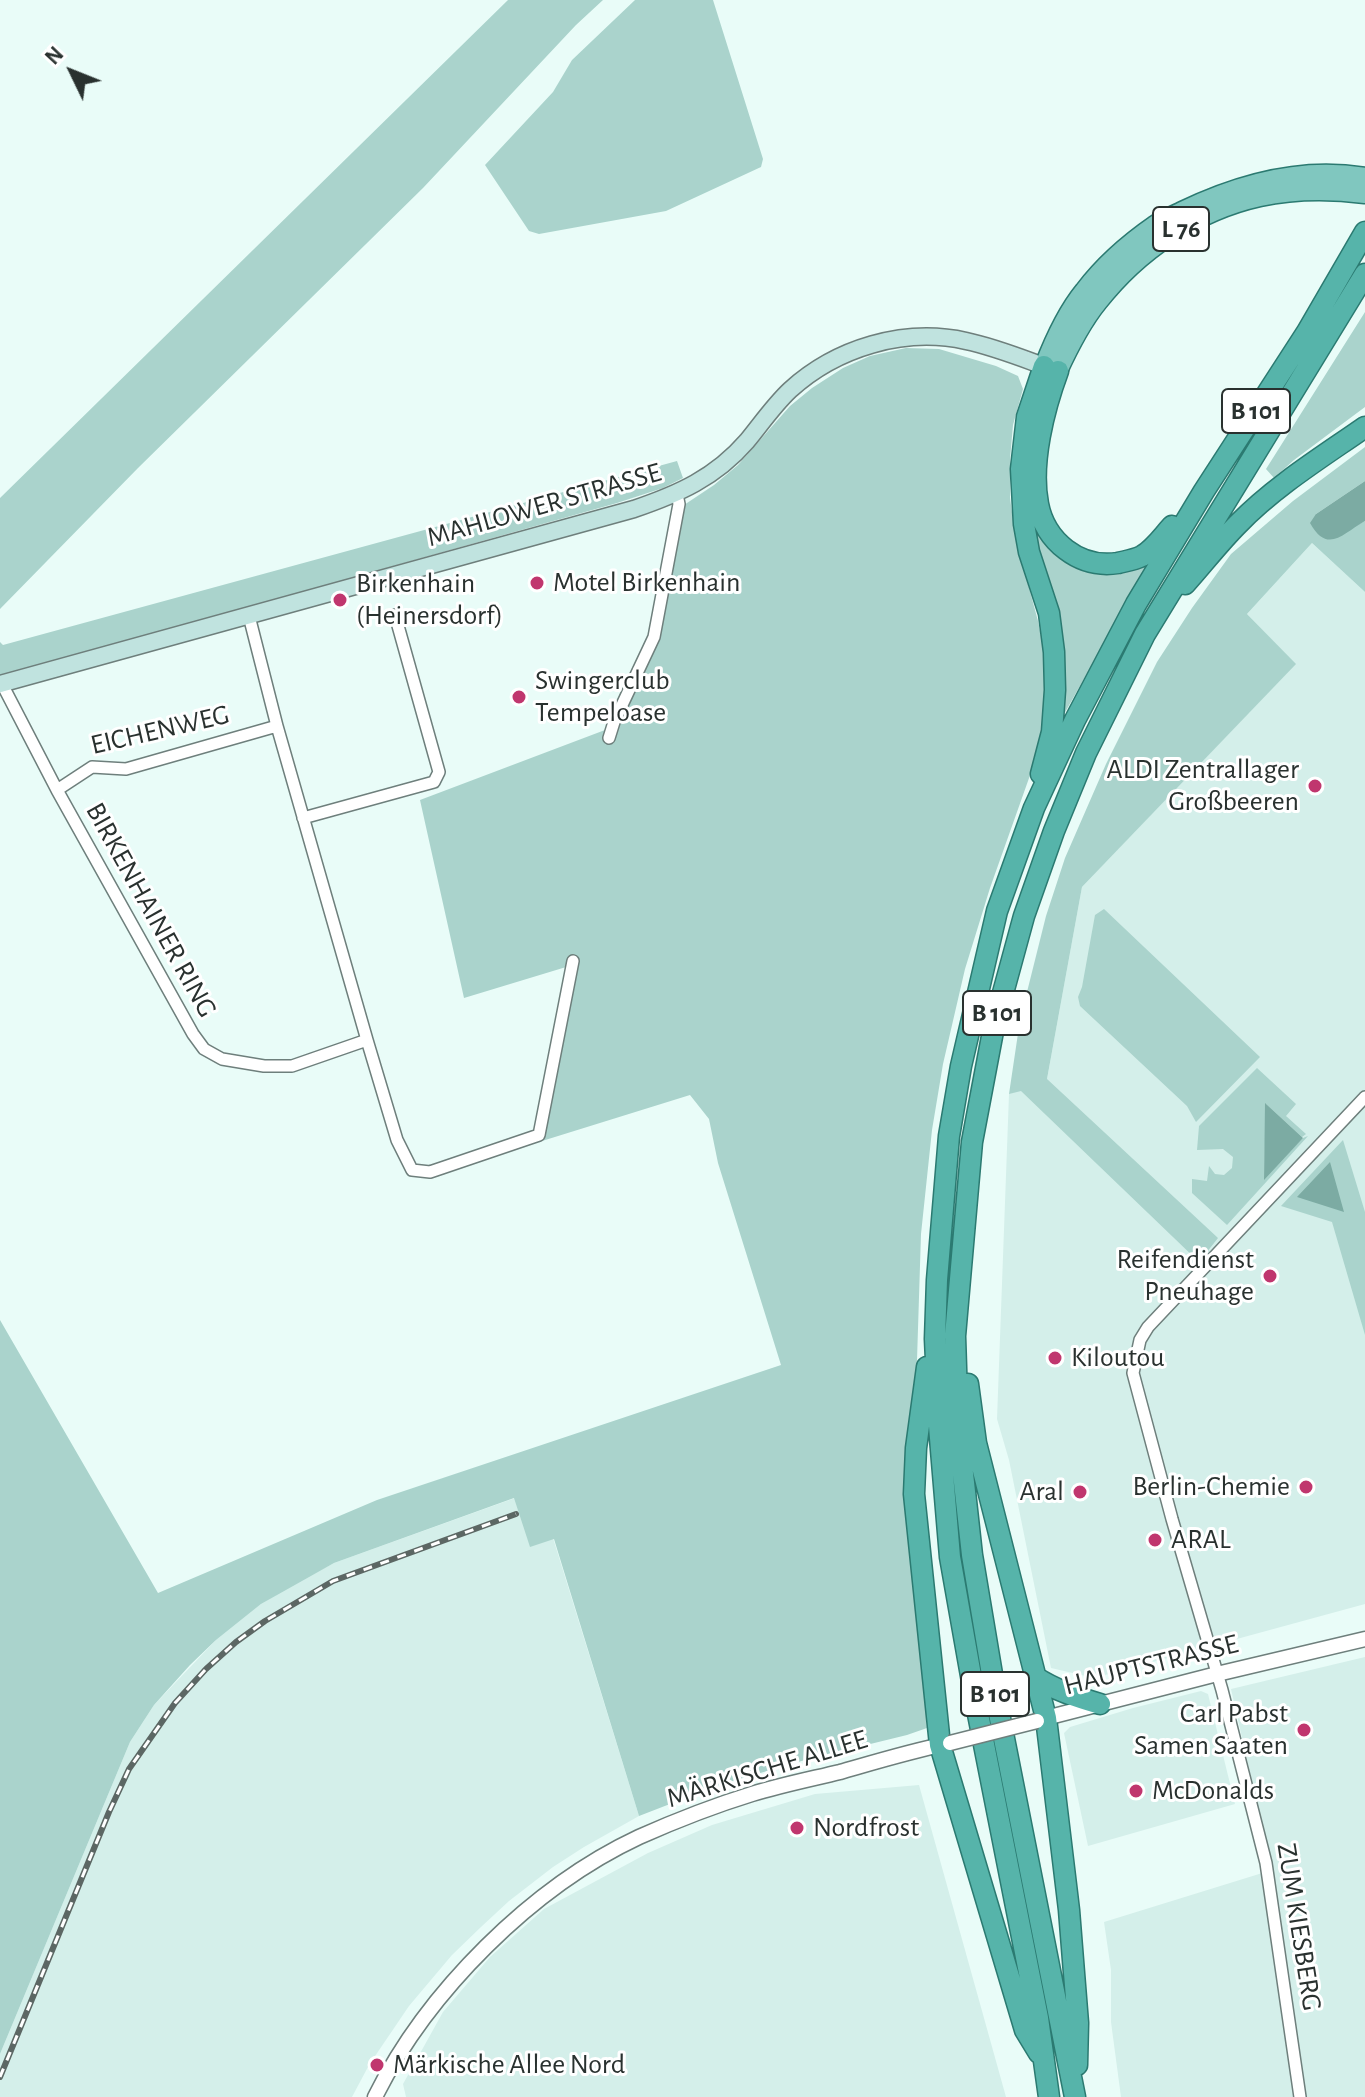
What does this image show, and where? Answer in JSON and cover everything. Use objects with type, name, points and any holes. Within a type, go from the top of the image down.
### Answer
[{"type":"highway","name":"B 101","points":[[1049,2097],[1038,2018],[950,1557],[935,1339],[949,1136],[961,1066],[997,911],[1034,808],[1100,670],[1136,604],[1204,491],[1307,332],[1365,232]]},
{"type":"highway","name":"B 101","points":[[1075,2097],[996,1698],[972,1555],[958,1428],[955,1336],[972,1142],[994,1026],[1024,916],[1086,753],[1145,634],[1365,274]]},
{"type":"highway","points":[[1051,369],[1041,426],[1037,492],[1046,528],[1064,549],[1088,561],[1110,564],[1130,561],[1155,546],[1204,491]]},
{"type":"highway","points":[[1034,808],[1052,732],[1054,652],[1049,613],[1029,552],[1021,469],[1027,417],[1051,369]]},
{"type":"highway","points":[[1145,634],[1238,524],[1292,479],[1365,427]]},
{"type":"highway","points":[[958,1285],[976,1443],[1035,1677],[1042,1720],[1069,1910],[1078,2023],[1075,2097]]},
{"type":"highway","points":[[935,1339],[920,1413],[914,1494],[945,1744],[1025,2030],[1043,2059]]},
{"type":"highway","points":[[1035,1677],[1068,1695],[1100,1704]]},
{"type":"main road","name":"L 76","points":[[1051,369],[1058,331],[1083,291],[1120,252],[1157,224],[1211,198],[1261,181],[1301,174],[1365,177]]},
{"type":"main road","name":"L 76","points":[[1051,369],[1097,302],[1128,269],[1170,234],[1223,209],[1261,197],[1297,193],[1365,194]]},
{"type":"main road","name":"MAHLOWER STRASSE","points":[[1,684],[634,509],[677,494],[729,459],[790,390],[814,371],[844,354],[895,339],[936,337],[967,341],[1051,369]]},
{"type":"street","points":[[609,738],[654,637],[679,504],[677,494]]},
{"type":"street","points":[[303,818],[434,782],[439,772],[395,615]]},
{"type":"street","points":[[249,616],[277,726],[367,1040],[397,1140],[412,1170],[430,1172],[539,1135],[573,961]]},
{"type":"street","name":"BIRKENHAINER RING","points":[[1,684],[57,790],[204,1049],[222,1059],[264,1066],[292,1066],[367,1040]]},
{"type":"street","name":"EICHENWEG","points":[[57,790],[92,767],[126,769],[277,726]]},
{"type":"street","name":"ZUM KIESBERG","points":[[1300,2097],[1266,1863],[1133,1373],[1140,1340],[1158,1315],[1365,1097]]},
{"type":"street","name":"HAUPTSTRASSE","points":[[945,1744],[1365,1639]]},
{"type":"street","name":"MÄRKISCHE ALLEE","points":[[375,2097],[414,2030],[456,1978],[527,1909],[588,1866],[636,1839],[710,1808],[945,1744]]},
{"type":"shaded area","points":[[508,0],[603,0],[423,188],[138,468],[0,609],[0,498]]},
{"type":"shaded area","points":[[635,0],[713,0],[763,159],[761,167],[666,211],[539,234],[529,231],[485,165],[553,92],[572,60]]},
{"type":"shaded area","points":[[1365,312],[1365,407],[1274,478],[1266,469]]},
{"type":"shaded area","points":[[906,348],[939,349],[1018,376],[1023,389],[1013,425],[1010,498],[1016,540],[1046,660],[1046,707],[1039,750],[965,969],[943,1064],[932,1130],[921,1234],[917,1360],[903,1494],[922,1652],[927,1728],[719,1785],[639,1816],[554,1539],[530,1547],[514,1498],[334,1563],[261,1604],[190,1665],[154,1705],[130,1742],[0,2054],[0,1320],[158,1593],[377,1500],[781,1365],[718,1163],[709,1119],[690,1095],[542,1141],[576,964],[464,998],[420,800],[605,730],[614,722],[654,637],[678,509],[738,465],[790,406],[812,388],[843,368],[870,356]]},
{"type":"shaded area","points":[[1365,447],[1365,481],[1316,514],[1357,525],[1365,521],[1365,592],[1312,543],[1247,614],[1296,664],[1082,887],[1047,1079],[1218,1238],[1199,1262],[1021,1091],[1009,1094],[1020,1020],[1046,916],[1065,858],[1106,764],[1157,662],[1231,554],[1293,501]]},
{"type":"shaded area","points":[[1032,457],[1060,554],[1152,558],[1063,716],[1027,511]]},
{"type":"shaded area","points":[[677,461],[683,478],[617,503],[0,677],[0,642],[3,645]]},
{"type":"shaded area","points":[[1365,481],[1365,521],[1336,538],[1323,538],[1310,523],[1316,514]]},
{"type":"shaded area","points":[[1312,543],[1365,592],[1365,1604],[1094,1678],[1051,1668],[1009,1460],[997,1419],[1009,1094],[1047,1079],[1082,887],[1295,664],[1247,614]]},
{"type":"shaded area","points":[[1104,909],[1260,1057],[1196,1122],[1187,1106],[1080,1006],[1078,997],[1095,915]]},
{"type":"shaded area","points":[[1257,1068],[1296,1104],[1286,1116],[1306,1134],[1302,1137],[1266,1104],[1264,1178],[1308,1136],[1227,1225],[1192,1193],[1192,1179],[1207,1181],[1209,1166],[1215,1174],[1224,1175],[1232,1168],[1233,1157],[1223,1149],[1197,1150],[1199,1126]]},
{"type":"shaded area","points":[[1265,1103],[1303,1138],[1264,1180]]},
{"type":"shaded area","points":[[1343,1140],[1365,1212],[1365,1335],[1332,1222],[1281,1206]]},
{"type":"shaded area","points":[[1330,1162],[1344,1212],[1297,1197]]},
{"type":"shaded area","points":[[515,1498],[553,1538],[639,1816],[553,1867],[509,1901],[452,1955],[409,2006],[369,2065],[352,2097],[0,2097],[0,2054],[130,1742],[154,1705],[216,1640],[261,1604],[294,1584],[334,1563]]},
{"type":"shaded area","points":[[1365,1657],[1365,2097],[1121,2097],[1111,2022],[1111,1970],[1104,1922],[1272,1870],[1231,1689]]},
{"type":"shaded area","points":[[1201,1691],[1208,1694],[1235,1804],[1088,1846],[1064,1733],[1070,1727]]},
{"type":"shaded area","name":"Nordfrost","points":[[919,1785],[1006,2097],[406,2097],[403,2084],[443,2012],[490,1957],[544,1909],[648,1853],[712,1825],[815,1794]]},
{"type":"railway","points":[[0,2077],[129,1769],[175,1703],[206,1669],[265,1621],[333,1581],[516,1514]]},
{"type":"place","name":"Motel Birkenhain","points":[[537,583]]},
{"type":"place","name":"Birkenhain (Heinersdorf)","points":[[340,600]]},
{"type":"place","name":"Swingerclub Tempeloase","points":[[519,697]]},
{"type":"place","name":"ALDI Zentrallager Großbeeren","points":[[1315,786]]},
{"type":"place","name":"Reifendienst Pneuhage","points":[[1270,1276]]},
{"type":"place","name":"Kiloutou","points":[[1055,1358]]},
{"type":"place","name":"Berlin-Chemie","points":[[1306,1487]]},
{"type":"place","name":"Aral","points":[[1080,1492]]},
{"type":"place","name":"ARAL","points":[[1155,1540]]},
{"type":"place","name":"Carl Pabst Samen Saaten","points":[[1304,1730]]},
{"type":"place","name":"McDonalds","points":[[1136,1791]]},
{"type":"place","name":"Nordfrost","points":[[797,1828]]},
{"type":"place","name":"Märkische Allee Nord","points":[[377,2065]]}]
